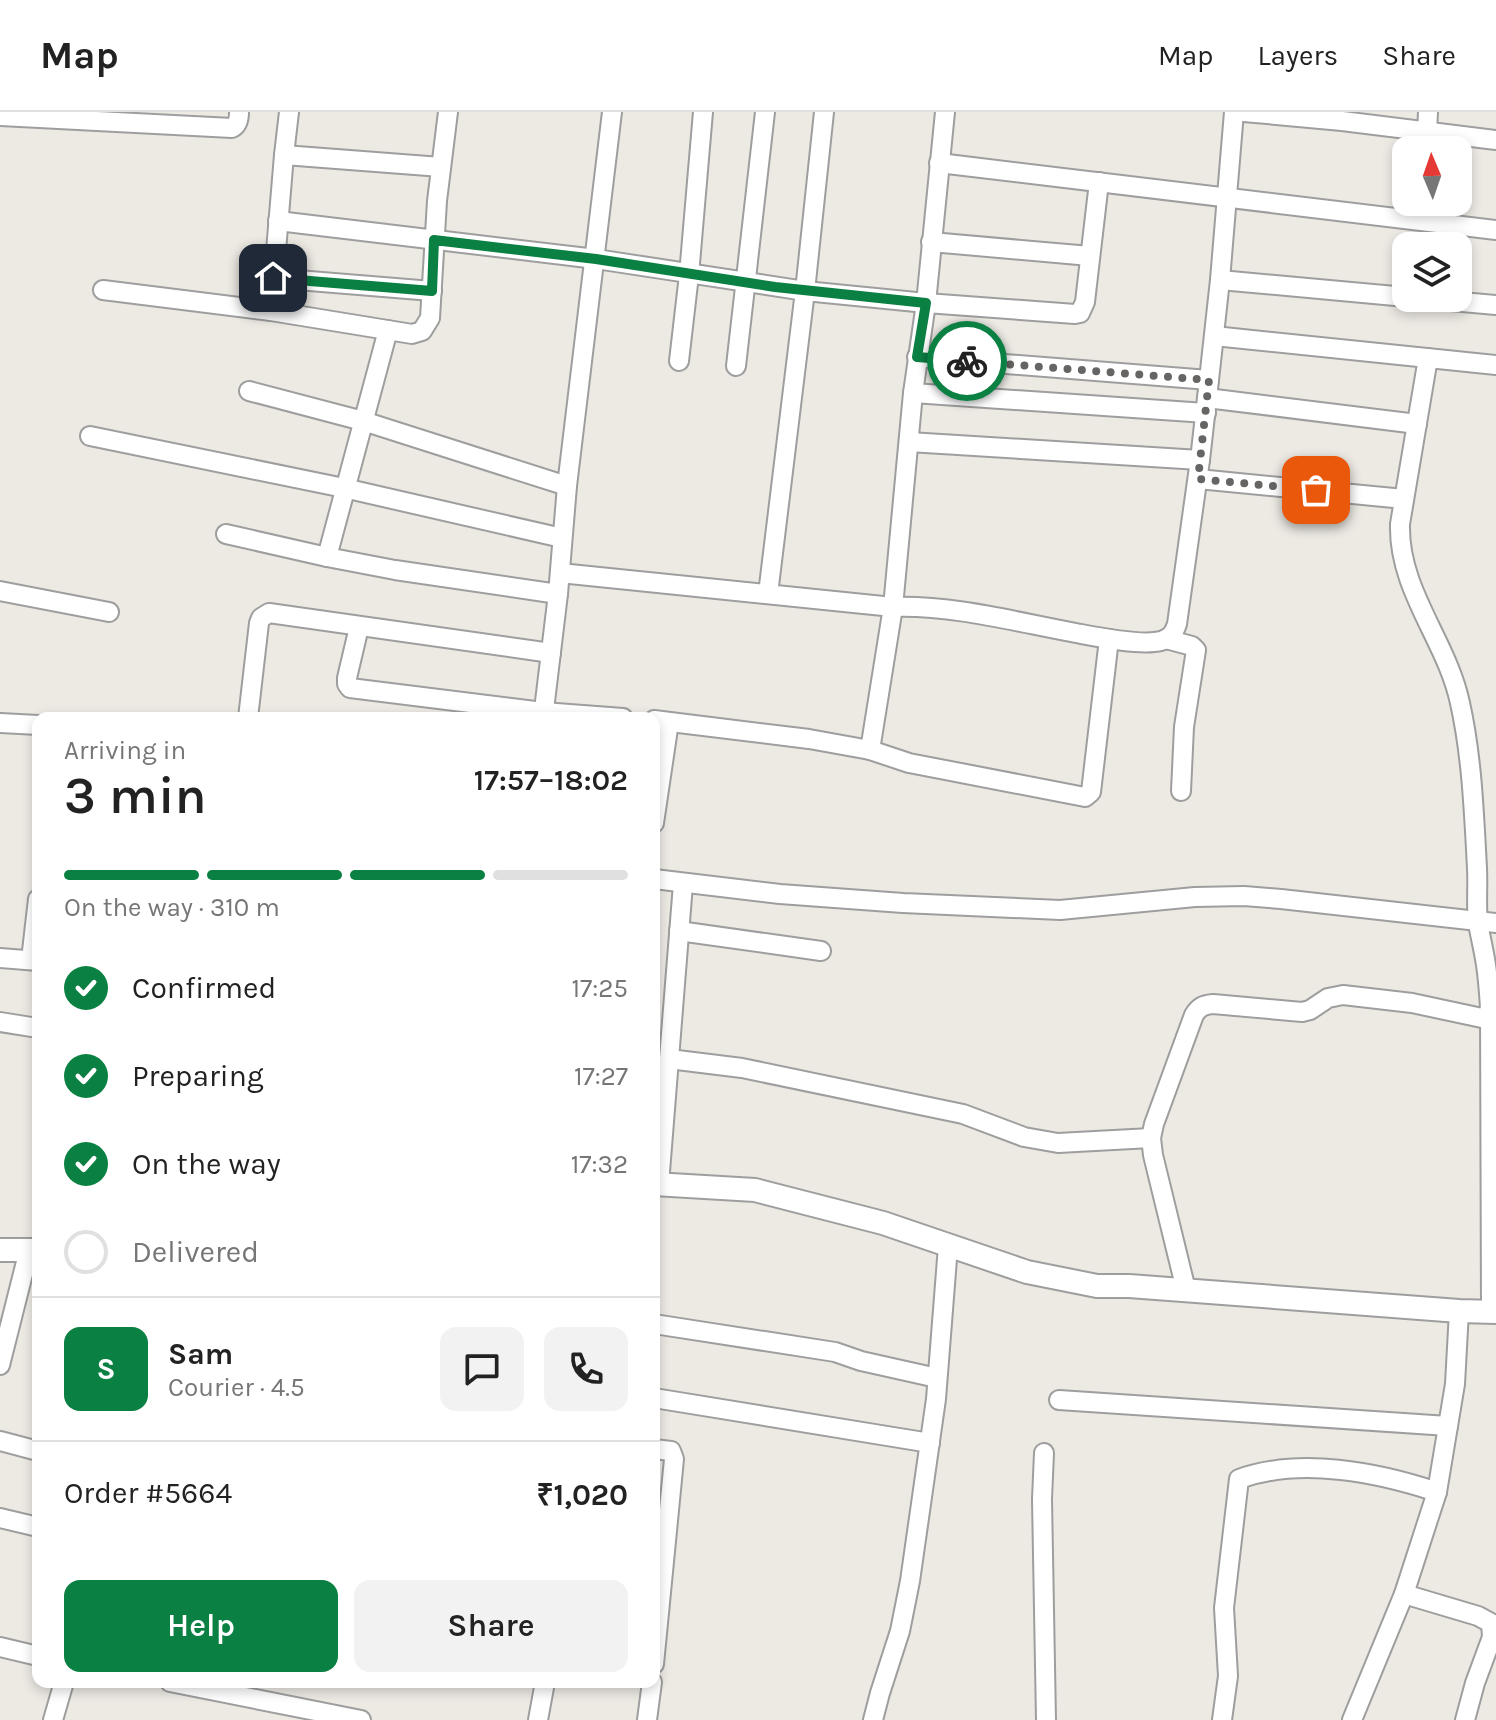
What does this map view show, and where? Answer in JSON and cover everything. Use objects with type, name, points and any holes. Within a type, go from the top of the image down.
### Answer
[{"type":"street","points":[[0,116],[232,128],[238,122],[239,112]]},
{"type":"street","points":[[271,311],[289,112]]},
{"type":"street","points":[[103,290],[271,311],[412,334],[422,331],[430,318],[434,240],[448,112]]},
{"type":"street","points":[[543,712],[612,112]]},
{"type":"street","points":[[679,361],[703,112]]},
{"type":"street","points":[[736,366],[765,112]]},
{"type":"street","points":[[768,594],[824,112]]},
{"type":"street","points":[[870,750],[893,607],[913,393],[926,303],[945,112]]},
{"type":"street","points":[[560,573],[957,611],[1109,639],[1157,642],[1174,634],[1199,470],[1220,280],[1234,112]]},
{"type":"street","points":[[1244,112],[1342,116],[1427,132],[1496,140]]},
{"type":"street","points":[[1427,132],[1428,112]]},
{"type":"street","points":[[284,155],[441,167]]},
{"type":"street","points":[[939,163],[1496,230]]},
{"type":"street","points":[[278,221],[596,259],[805,291],[1080,313],[1085,302],[1099,182]]},
{"type":"street","points":[[931,242],[1090,256]]},
{"type":"street","points":[[273,278],[432,291]]},
{"type":"street","points":[[1220,280],[1392,296]]},
{"type":"street","points":[[1472,303],[1496,305]]},
{"type":"street","points":[[327,557],[388,330]]},
{"type":"street","points":[[1214,336],[1496,365]]},
{"type":"street","points":[[917,357],[1417,424]]},
{"type":"street","points":[[660,1184],[755,1190],[883,1223],[1027,1272],[1097,1286],[1494,1312],[1493,1009],[1486,963],[1487,923],[1471,778],[1460,703],[1444,656],[1415,597],[1399,544],[1428,358]]},
{"type":"street","points":[[249,391],[363,421],[567,486]]},
{"type":"street","points":[[913,393],[1207,397]]},
{"type":"street","points":[[90,436],[344,488],[562,538]]},
{"type":"street","points":[[909,442],[1199,470],[1404,499]]},
{"type":"street","points":[[226,534],[386,568],[558,594]]},
{"type":"street","points":[[0,591],[109,612]]},
{"type":"street","points":[[249,712],[259,623],[269,613],[551,653]]},
{"type":"street","points":[[359,627],[347,678],[350,688],[522,712]]},
{"type":"street","points":[[660,746],[662,721],[809,739],[870,750],[909,763],[1081,797],[1089,796],[1109,639]]},
{"type":"street","points":[[1166,639],[1196,650],[1184,727],[1181,791]]},
{"type":"street","points":[[0,723],[32,725]]},
{"type":"street","points":[[660,880],[780,894],[1060,910],[1195,897],[1244,896],[1487,923]]},
{"type":"street","points":[[660,1146],[683,884]]},
{"type":"street","points":[[679,931],[821,951]]},
{"type":"street","points":[[0,958],[32,961]]},
{"type":"street","points":[[1186,1290],[1151,1138],[1194,1015],[1204,1005],[1302,1012],[1328,998],[1343,995],[1412,1003],[1482,1018],[1493,1009]]},
{"type":"street","points":[[0,1022],[32,1027]]},
{"type":"street","points":[[669,1059],[742,1068],[963,1114],[1024,1137],[1058,1143],[1151,1138]]},
{"type":"street","points":[[873,1720],[900,1631],[910,1581],[936,1399],[948,1246]]},
{"type":"street","points":[[0,1250],[32,1250]]},
{"type":"street","points":[[0,1365],[32,1257]]},
{"type":"street","points":[[1352,1720],[1404,1594],[1437,1492],[1455,1384],[1459,1311]]},
{"type":"street","points":[[660,1325],[835,1352],[937,1378]]},
{"type":"street","points":[[660,1399],[930,1443]]},
{"type":"street","points":[[1059,1400],[1448,1426]]},
{"type":"street","points":[[0,1441],[32,1449]]},
{"type":"street","points":[[660,1450],[671,1451],[674,1459],[660,1602]]},
{"type":"street","points":[[1044,1453],[1046,1720]]},
{"type":"street","points":[[1222,1720],[1228,1676],[1224,1608],[1239,1479],[1288,1468],[1327,1470],[1399,1480],[1437,1492]]},
{"type":"street","points":[[0,1518],[32,1526]]},
{"type":"street","points":[[1404,1594],[1478,1616],[1494,1624],[1465,1720]]},
{"type":"street","points":[[0,1647],[32,1655]]},
{"type":"street","points":[[53,1720],[62,1688]]},
{"type":"street","points":[[200,1688],[361,1720]]},
{"type":"street","points":[[538,1720],[544,1688]]},
{"type":"street","points":[[647,1720],[651,1688]]},
{"type":"way so far","points":[[967,361],[1209,380],[1198,479],[1316,490]]},
{"type":"route","points":[[273,278],[432,291],[434,240],[483,245],[596,259],[746,284],[926,303],[917,357],[967,361]]}]
